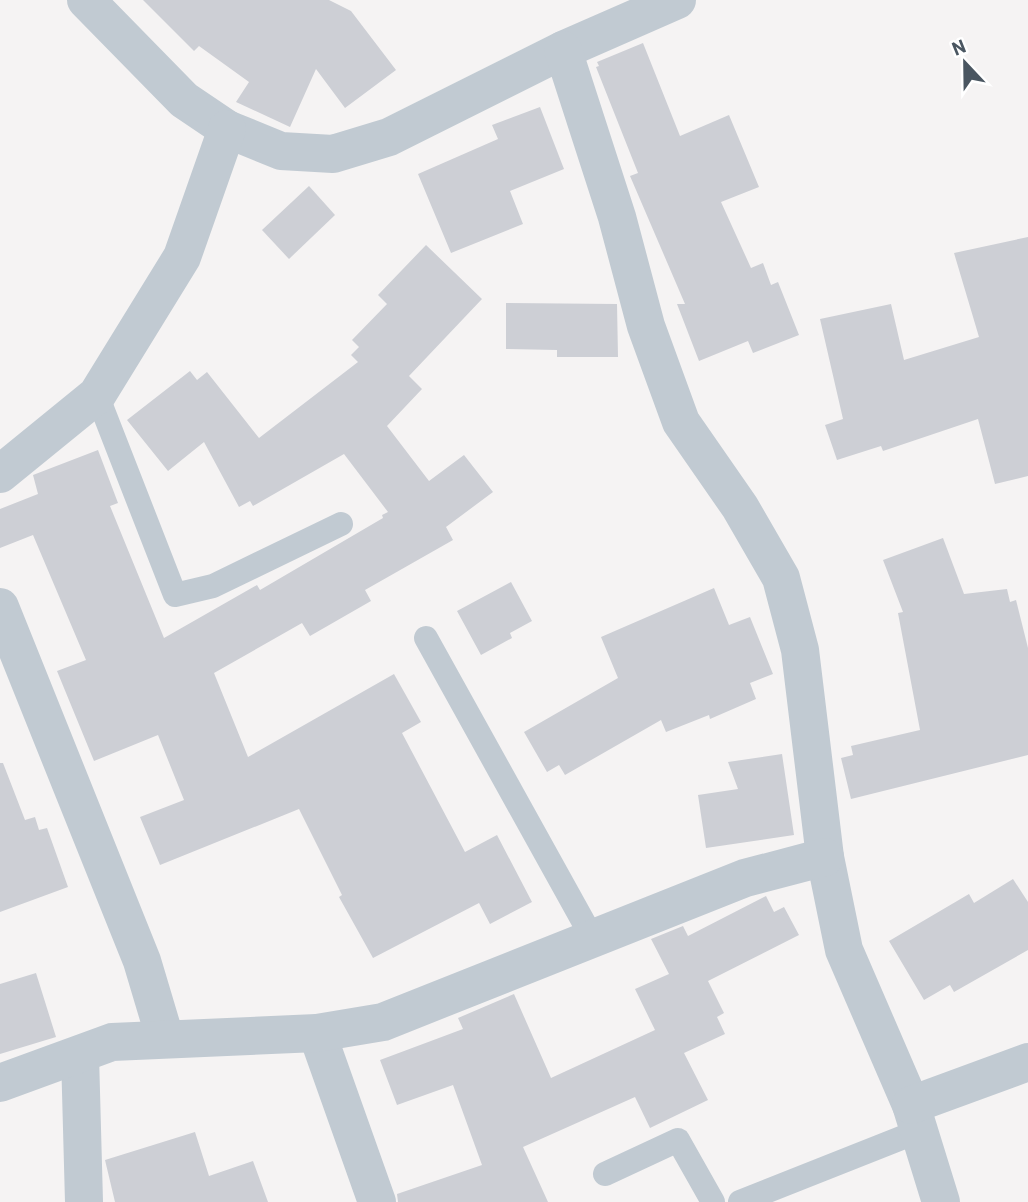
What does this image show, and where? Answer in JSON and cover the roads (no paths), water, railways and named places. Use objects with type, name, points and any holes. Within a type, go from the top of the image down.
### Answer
[{"type":"street","points":[[86,0],[184,100],[227,129],[281,151],[333,154],[389,137],[563,50],[677,0]]},
{"type":"street","points":[[563,50],[617,217],[646,326],[681,422],[740,507],[781,578],[800,650],[825,857],[844,950],[915,1118],[941,1202]]},
{"type":"street","points":[[0,474],[97,395],[182,257],[227,129]]},
{"type":"street","points":[[0,607],[142,961],[165,1038]]},
{"type":"street","points":[[0,1083],[112,1042],[317,1033],[383,1022],[745,878],[825,857]]},
{"type":"street","points":[[317,1033],[377,1202]]},
{"type":"street","points":[[80,1055],[84,1202]]},
{"type":"street","points":[[915,1118],[1028,1062]]},
{"type":"lane","points":[[97,395],[175,595],[213,586],[341,524]]},
{"type":"lane","points":[[426,638],[593,939]]},
{"type":"lane","points":[[740,1202],[915,1118]]},
{"type":"lane","points":[[605,1174],[678,1140],[713,1202]]}]
